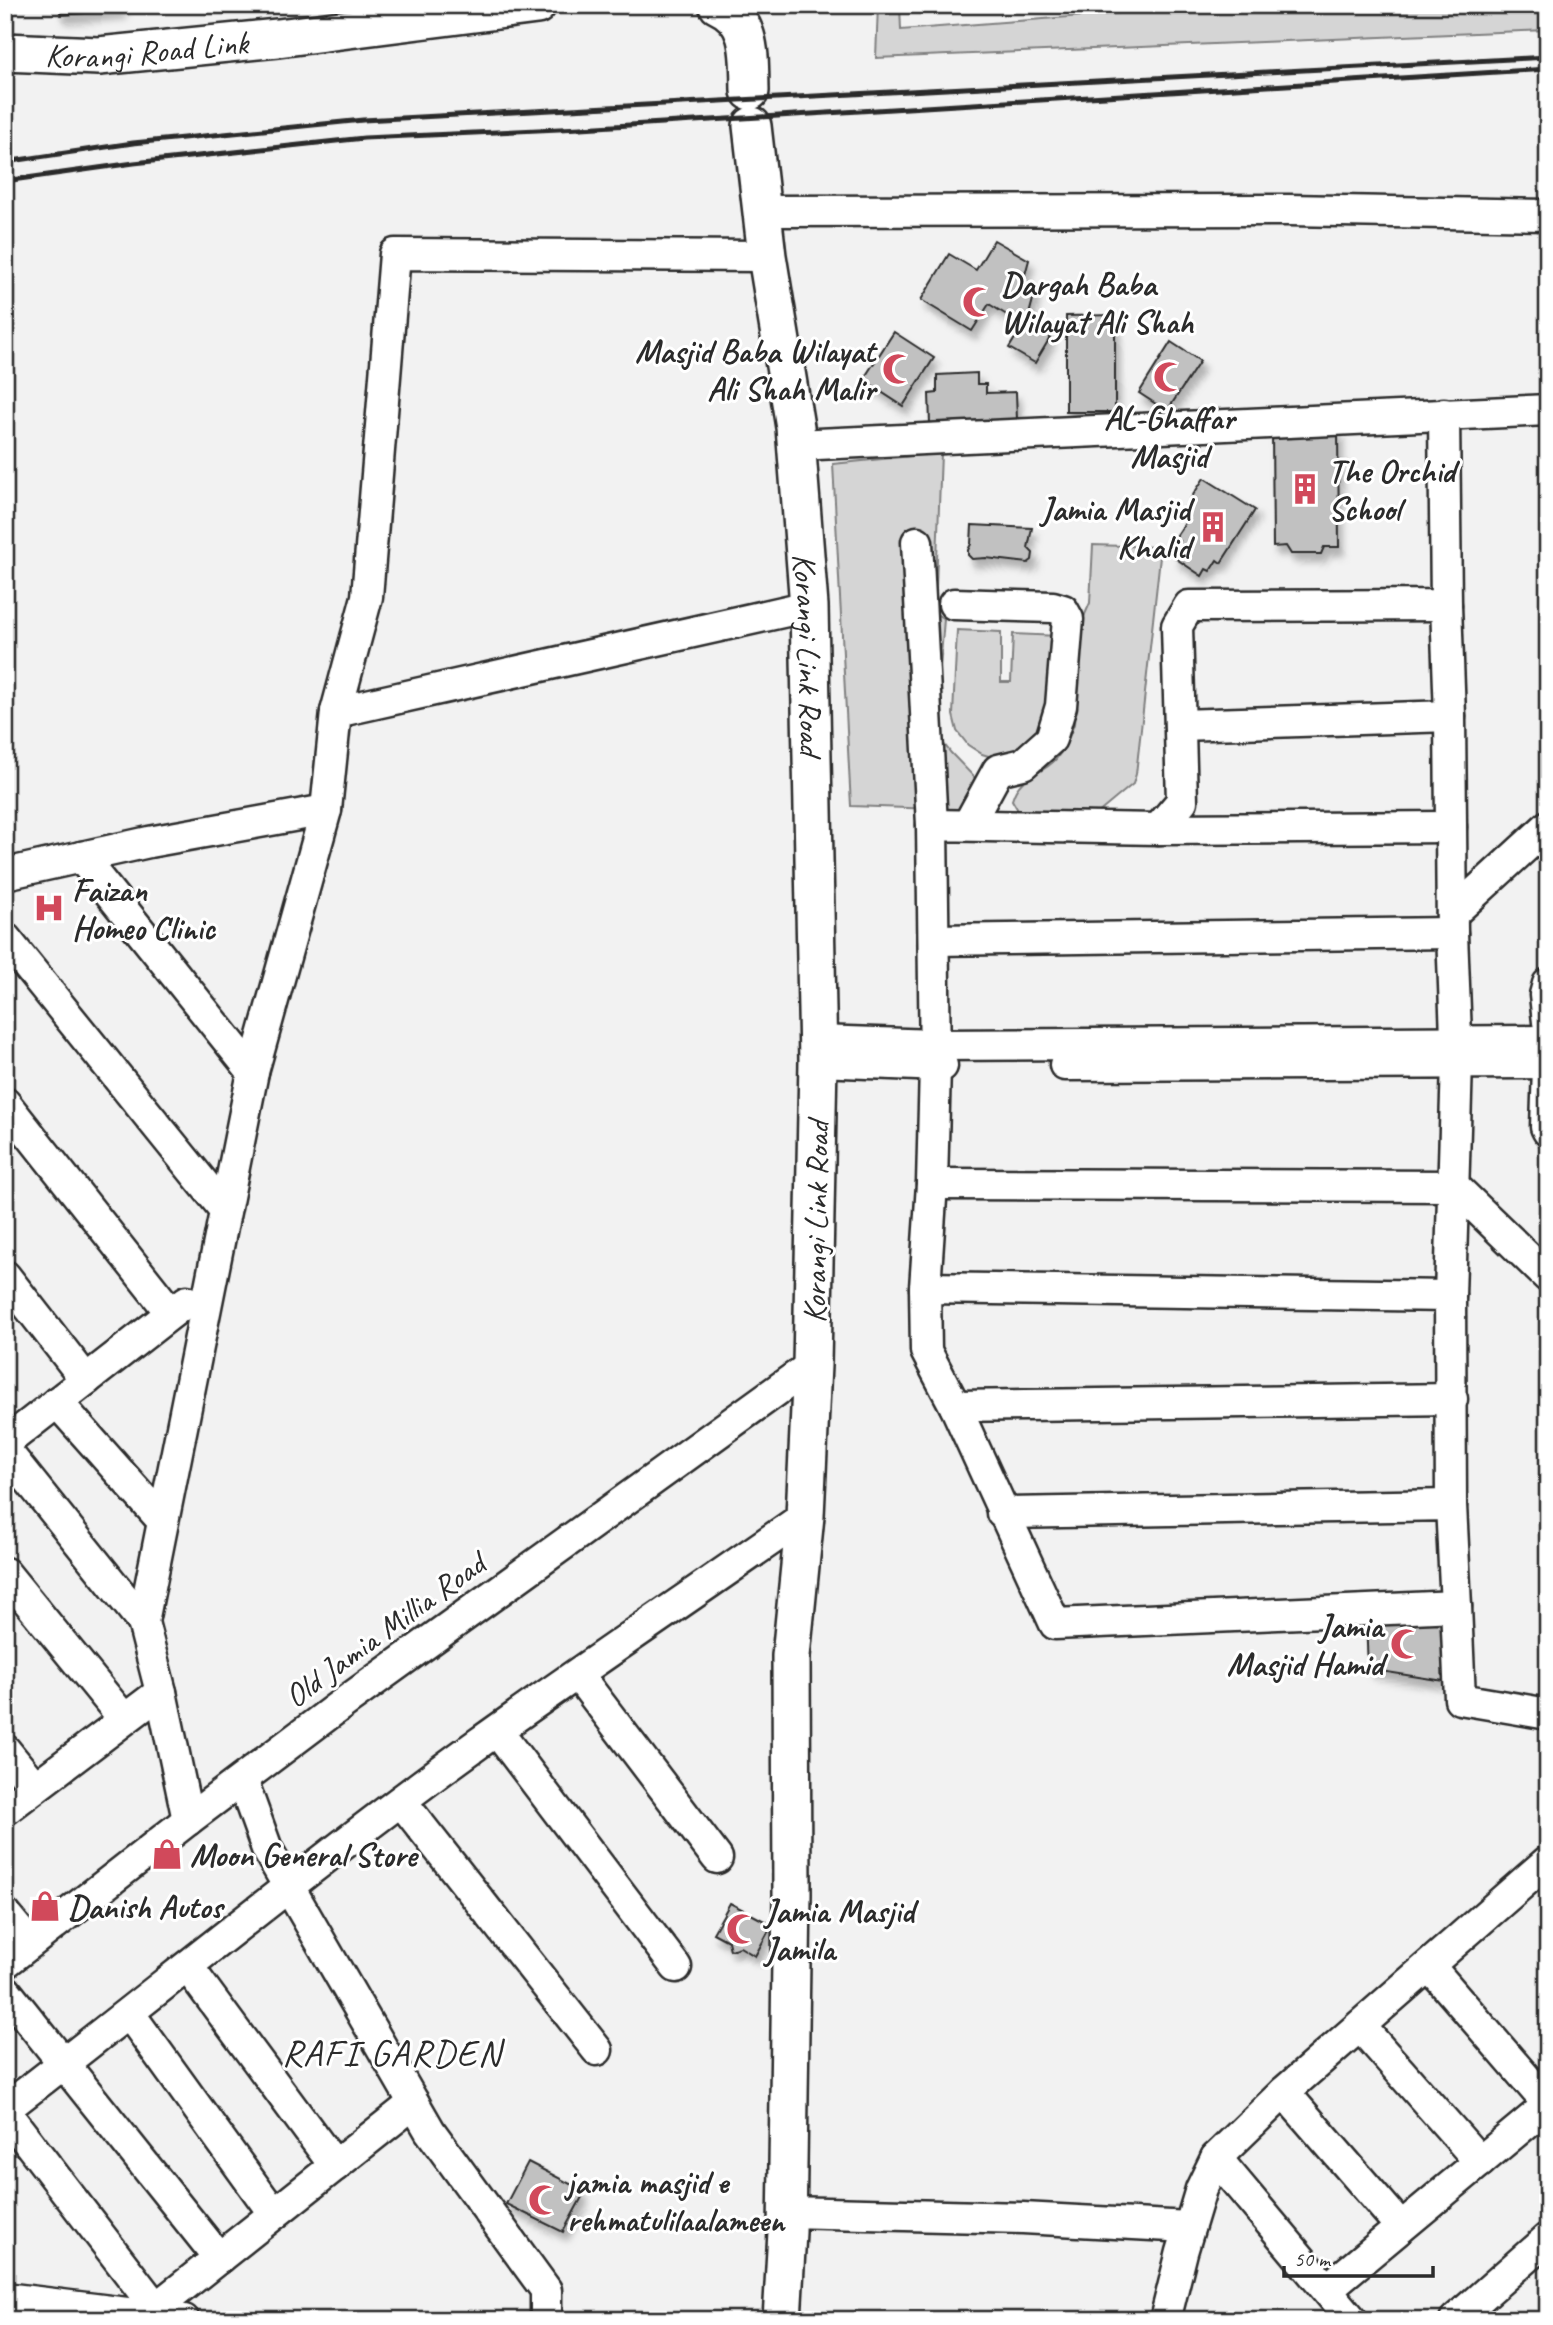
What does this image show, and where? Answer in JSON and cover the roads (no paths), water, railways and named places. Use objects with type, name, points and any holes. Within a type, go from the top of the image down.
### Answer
[{"type":"main road","name":"Korangi Road Link","points":[[5,52],[99,57],[278,38],[537,5]]},
{"type":"main road","points":[[718,5],[730,10],[748,39],[750,91]]},
{"type":"main road","name":"Korangi Link Road","points":[[752,126],[767,256],[796,445],[809,606],[818,1051],[812,1365],[805,1516],[791,1656],[792,1895],[787,2212],[782,2320]]},
{"type":"street","points":[[763,211],[1289,210],[1548,215]]},
{"type":"street","points":[[143,1622],[253,1072],[326,810],[336,712],[367,597],[395,254],[767,256]]},
{"type":"street","points":[[796,445],[1548,410]]},
{"type":"street","points":[[1444,414],[1456,1052],[1450,1296],[1451,1505],[1460,1699],[1548,1714]]},
{"type":"street","points":[[917,541],[932,825],[934,940],[935,1056],[932,1184],[925,1288],[926,1351],[1055,1625],[1456,1606]]},
{"type":"street","points":[[954,604],[1053,607],[1063,610],[1068,619],[1061,706],[1051,739],[1023,764],[998,770],[968,825]]},
{"type":"street","points":[[1158,829],[1182,801],[1177,626],[1189,606],[1446,605]]},
{"type":"street","points":[[336,712],[809,606]]},
{"type":"street","points":[[1180,725],[1450,716]]},
{"type":"street","points":[[5,874],[149,842],[326,810]]},
{"type":"street","points":[[932,825],[1158,829],[1451,827]]},
{"type":"street","points":[[934,940],[1452,924],[1548,826]]},
{"type":"street","points":[[81,857],[253,1072]]},
{"type":"street","points":[[5,938],[225,1210]]},
{"type":"street","points":[[1548,984],[1545,995],[1548,1022]]},
{"type":"street","points":[[818,1051],[935,1056],[1456,1052],[1548,1041]]},
{"type":"street","points":[[1456,1052],[1548,1064],[1548,1131]]},
{"type":"street","points":[[5,1103],[171,1314]]},
{"type":"street","points":[[932,1184],[1454,1186],[1548,1277]]},
{"type":"street","points":[[5,1276],[86,1380]]},
{"type":"street","points":[[5,1443],[210,1283]]},
{"type":"street","points":[[925,1288],[1450,1296]]},
{"type":"street","name":"Old Jamia Millia Road","points":[[5,1963],[338,1707],[812,1365]]},
{"type":"street","points":[[954,1406],[1452,1399]]},
{"type":"street","points":[[57,1402],[162,1520]]},
{"type":"street","points":[[5,1450],[143,1622],[188,1820]]},
{"type":"street","points":[[1002,1513],[1451,1505]]},
{"type":"street","points":[[165,2316],[5,2110],[289,1885],[401,1801],[805,1516]]},
{"type":"street","points":[[5,1573],[124,1719]]},
{"type":"street","points":[[578,1675],[717,1858]]},
{"type":"street","points":[[5,1810],[161,1692]]},
{"type":"street","points":[[497,1731],[676,1967]]},
{"type":"street","points":[[5,1750],[35,1787]]},
{"type":"street","points":[[242,1780],[267,1849],[430,2131],[546,2290],[545,2320]]},
{"type":"street","points":[[401,1801],[597,2050]]},
{"type":"street","points":[[1166,2320],[1189,2227],[1201,2189],[1216,2158],[1284,2092],[1548,1861]]},
{"type":"street","points":[[5,1914],[29,1943]]},
{"type":"street","points":[[188,1967],[335,2166]]},
{"type":"street","points":[[1327,2290],[1548,2104],[1430,1967]]},
{"type":"street","points":[[5,1990],[219,2258]]},
{"type":"street","points":[[129,2013],[274,2214]]},
{"type":"street","points":[[1360,2026],[1480,2162]]},
{"type":"street","points":[[1284,2092],[1401,2227]]},
{"type":"street","points":[[5,2298],[97,2315],[165,2316],[219,2258],[414,2103]]},
{"type":"street","points":[[1216,2158],[1352,2320]]},
{"type":"street","points":[[787,2212],[1023,2218],[1189,2227]]},
{"type":"street","points":[[1455,2320],[1548,2238]]},
{"type":"railway","points":[[5,162],[133,143],[363,120],[1548,57]]},
{"type":"railway","points":[[5,181],[134,163],[364,138],[581,128],[1548,69]]},
{"type":"place","name":"Dargah Baba Wilayat Ali Shah","points":[[978,302]]},
{"type":"place","name":"Masjid Baba Wilayat Ali Shah Malir","points":[[898,369]]},
{"type":"place","name":"AL-Ghaffar Masjid","points":[[1169,377]]},
{"type":"place","name":"The Orchid School","points":[[1305,489]]},
{"type":"place","name":"Jamia Masjid Khalid","points":[[1213,527]]},
{"type":"place","name":"Faizan Homeo Clinic","points":[[49,908]]},
{"type":"place","name":"Jamia Masjid Hamid","points":[[1406,1644]]},
{"type":"place","name":"Moon General Store","points":[[167,1854]]},
{"type":"place","name":"Danish Autos","points":[[45,1906]]},
{"type":"place","name":"Jamia Masjid Jamila","points":[[742,1929]]},
{"type":"place","name":"jamia masjid e rehmatulilaalameen","points":[[544,2200]]},
{"type":"district","name":"RAFI GARDEN","points":[[392,2052]]}]
